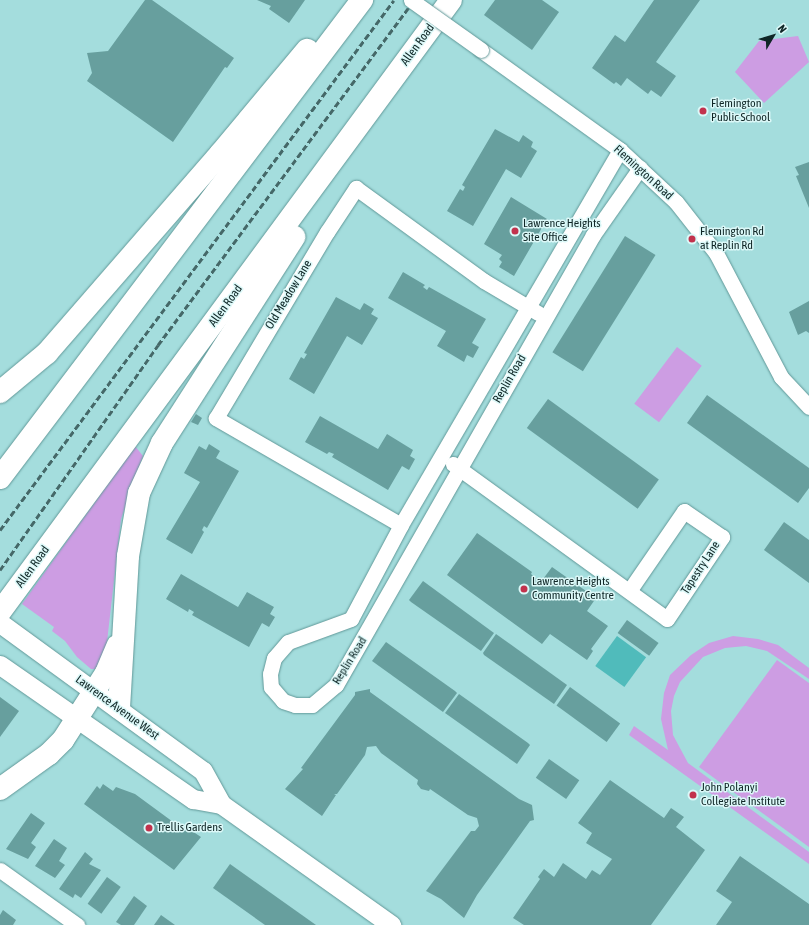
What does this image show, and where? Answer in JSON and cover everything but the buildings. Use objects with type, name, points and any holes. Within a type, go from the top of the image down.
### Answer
[{"type":"highway","points":[[0,478],[362,0]]},
{"type":"highway","name":"Allen Road","points":[[0,612],[451,0]]},
{"type":"highway","points":[[0,392],[47,353],[220,154],[322,32],[342,26]]},
{"type":"highway","points":[[119,708],[124,655],[122,632],[128,556],[139,493],[162,443],[402,67]]},
{"type":"highway","points":[[0,789],[49,754],[63,740],[115,656],[122,632]]},
{"type":"main road","name":"Lawrence Avenue West","points":[[0,623],[119,708],[203,771],[221,804],[383,923]]},
{"type":"main road","name":"Lawrence Avenue West","points":[[0,665],[76,720],[193,799],[221,804]]},
{"type":"street","name":"Flemington Road","points":[[411,0],[620,150],[676,202],[716,253],[781,377],[809,407]]},
{"type":"street","name":"Replin Road","points":[[620,150],[443,457],[402,525],[366,594],[351,619],[288,642],[274,658],[270,674],[271,687],[283,701],[295,705],[312,705],[336,685],[461,469],[593,235],[640,168]]},
{"type":"street","name":"Old Meadow Lane","points":[[402,525],[216,418],[356,188],[484,281],[546,318]]},
{"type":"street","name":"Tapestry Lane","points":[[443,457],[667,619],[722,537],[684,511],[629,591]]},
{"type":"street","points":[[0,870],[77,925]]},
{"type":"shaded area","points":[[798,36],[809,62],[764,103],[735,72],[759,41]]},
{"type":"shaded area","points":[[677,347],[702,366],[659,422],[634,404]]},
{"type":"shaded area","points":[[135,446],[143,456],[121,519],[106,651],[96,669],[91,669],[77,657],[65,641],[52,631],[54,627],[22,604]]},
{"type":"shaded area","points":[[733,636],[758,639],[778,645],[809,668],[809,679],[767,651],[746,646],[725,648],[703,657],[680,682],[674,696],[671,711],[673,735],[688,763],[809,852],[809,864],[629,735],[634,726],[668,750],[661,719],[664,693],[670,675],[691,655],[709,643]]},
{"type":"shaded area","points":[[777,660],[809,683],[809,847],[699,767]]},
{"type":"water","points":[[617,636],[646,657],[624,687],[595,666]]},
{"type":"railway","points":[[0,530],[394,0]]},
{"type":"railway","points":[[0,570],[158,345],[414,0]]},
{"type":"place","name":"Flemington Public School","points":[[703,111]]},
{"type":"place","name":"Lawrence Heights Site Office","points":[[515,231]]},
{"type":"place","name":"Flemington Rd at Replin Rd","points":[[692,239]]},
{"type":"place","name":"Lawrence Heights Community Centre","points":[[524,589]]},
{"type":"place","name":"John Polanyi Collegiate Institute","points":[[693,795]]},
{"type":"place","name":"Trellis Gardens","points":[[149,828]]}]
